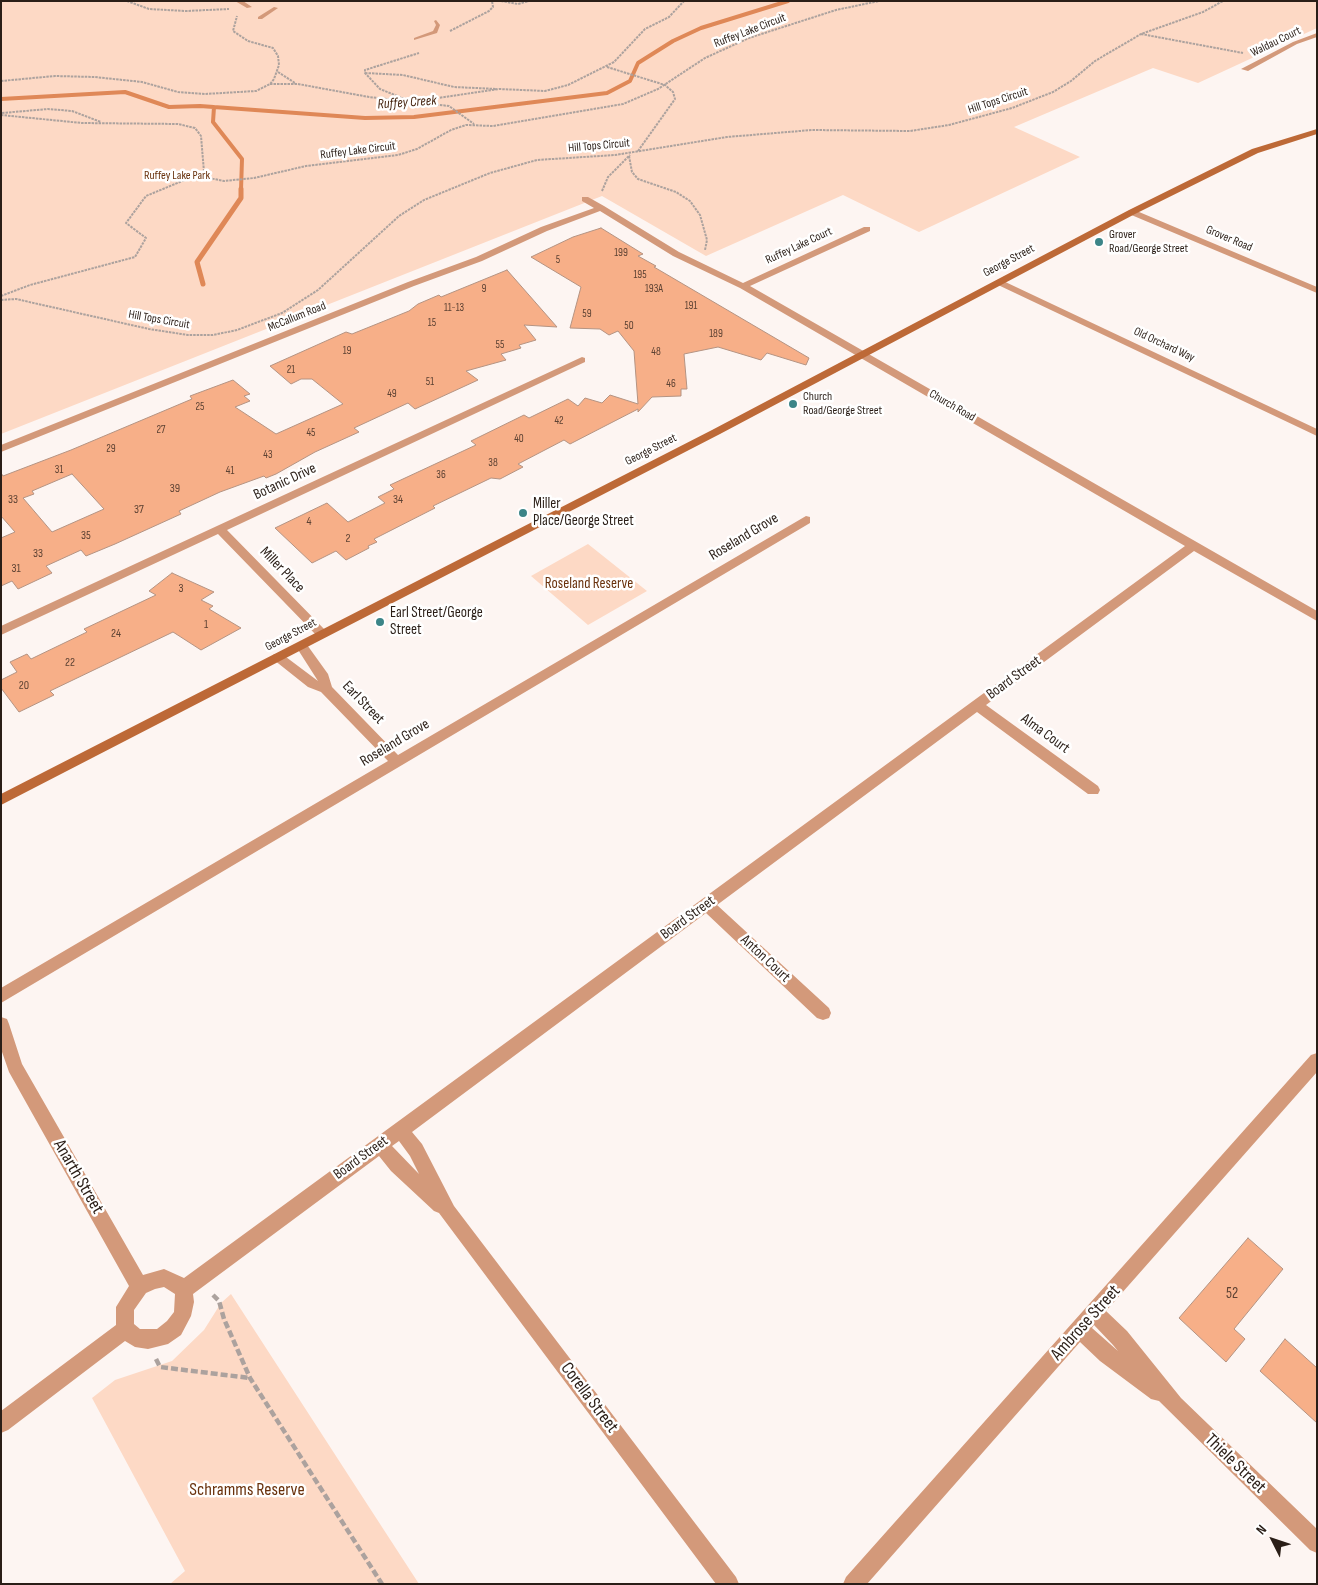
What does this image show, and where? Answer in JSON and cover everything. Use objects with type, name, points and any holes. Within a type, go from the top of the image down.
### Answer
[{"type":"main road","name":"George Street","points":[[1,800],[611,486],[1132,212],[1249,154],[1317,131]]},
{"type":"street","points":[[238,1],[249,7]]},
{"type":"street","name":"Waldau Court","points":[[1245,69],[1295,43],[1317,35]]},
{"type":"street","name":"Church Road","points":[[585,199],[676,254],[742,286],[862,354],[1317,618]]},
{"type":"street","name":"McCallum Road","points":[[1,449],[411,284],[479,259],[544,229],[601,208]]},
{"type":"street","name":"Grover Road","points":[[1132,212],[1317,290]]},
{"type":"street","name":"Ruffey Lake Court","points":[[742,286],[867,229]]},
{"type":"street","name":"Old Orchard Way","points":[[999,282],[1317,433]]},
{"type":"street","name":"Botanic Drive","points":[[1,632],[582,360]]},
{"type":"street","name":"Roseland Grove","points":[[1,996],[806,520]]},
{"type":"street","name":"Miller Place","points":[[220,530],[322,634]]},
{"type":"street","name":"Board Street","points":[[183,1290],[1193,546]]},
{"type":"street","name":"Earl Street","points":[[301,645],[324,677],[326,689]]},
{"type":"street","name":"Earl Street","points":[[278,657],[313,684],[326,689],[396,761]]},
{"type":"street","name":"Alma Court","points":[[977,705],[1093,790]]},
{"type":"street","name":"Anton Court","points":[[707,904],[823,1013]]},
{"type":"street","name":"Anarth Street","points":[[1,1024],[15,1067],[140,1287]]},
{"type":"street","name":"Anarth Street","points":[[1,1052],[15,1067]]},
{"type":"street","name":"Ambrose Street","points":[[853,1584],[1095,1313],[1317,1060]]},
{"type":"street","name":"Corella Street","points":[[400,1130],[416,1150],[448,1212],[729,1584]]},
{"type":"street","name":"Corella Street","points":[[380,1144],[397,1165],[448,1212]]},
{"type":"street","points":[[164,1278],[175,1282],[183,1290],[184,1309],[174,1328],[161,1337],[148,1340],[135,1338],[126,1329],[125,1307],[140,1287],[152,1280],[164,1278]]},
{"type":"street","name":"Thiele Street","points":[[1095,1313],[1120,1338],[1174,1405]]},
{"type":"street","points":[[1,1423],[126,1329]]},
{"type":"street","name":"Thiele Street","points":[[1080,1329],[1107,1354],[1174,1405],[1317,1543]]},
{"type":"lane","points":[[260,18],[276,8]]},
{"type":"lane","points":[[416,39],[435,32],[438,25],[436,21]]},
{"type":"path","points":[[128,1],[149,9],[198,11],[249,7]]},
{"type":"path","points":[[448,32],[490,11],[493,7],[492,1]]},
{"type":"path","points":[[501,1],[518,4],[529,1]]},
{"type":"path","points":[[365,73],[403,74],[454,87],[545,91],[568,85],[607,67],[640,33],[670,17],[684,1]]},
{"type":"path","name":"Ruffey Lake Circuit","points":[[204,172],[214,181],[224,181],[254,178],[306,166],[398,155],[417,149],[451,130],[474,124],[493,126],[623,104],[645,96],[666,85],[705,58],[749,38],[836,10],[879,1]]},
{"type":"path","name":"Hill Tops Circuit","points":[[1,300],[16,299],[149,329],[188,335],[237,330],[282,313],[298,304],[338,274],[399,216],[424,200],[490,173],[537,160],[615,155],[727,137],[812,130],[889,131],[949,125],[1012,108],[1053,92],[1072,81],[1095,61],[1141,34],[1203,12],[1223,1]]},
{"type":"path","points":[[241,9],[233,31],[248,41],[273,48],[278,56],[278,72],[270,84]]},
{"type":"path","points":[[1141,34],[1246,54],[1262,60]]},
{"type":"path","points":[[365,73],[365,70],[422,52]]},
{"type":"path","points":[[601,208],[618,203],[602,190],[608,177],[629,156],[638,151],[675,99],[674,92],[666,85],[607,67]]},
{"type":"path","points":[[278,72],[298,84]]},
{"type":"path","points":[[365,73],[380,89],[410,101]]},
{"type":"path","points":[[1,81],[46,77],[95,77],[142,82],[178,92],[205,94],[256,91],[270,84],[298,84],[369,97],[427,102],[449,106],[474,124]]},
{"type":"path","points":[[427,102],[430,99],[499,89]]},
{"type":"path","points":[[1,114],[48,109],[72,111],[104,123]]},
{"type":"path","points":[[1,114],[56,121],[151,125],[178,124],[195,128],[201,136],[204,172],[146,196],[126,223],[146,238],[134,258],[30,285],[1,296]]},
{"type":"path","points":[[629,156],[632,172],[638,179],[676,192],[690,201],[700,215],[707,240],[706,256]]},
{"type":"path","points":[[210,1292],[219,1301],[224,1319],[250,1378],[382,1584]]},
{"type":"path","points":[[148,1340],[160,1367],[250,1378]]},
{"type":"green space","name":"Ruffey Lake Park","points":[[1,1],[1317,1],[1317,28],[1198,83],[1153,68],[1014,127],[1080,157],[919,232],[843,195],[706,256],[602,196],[1,434]]},
{"type":"green space","name":"Roseland Reserve","points":[[588,544],[647,591],[588,625],[531,576]]},
{"type":"green space","name":"Schramms Reserve","points":[[231,1294],[419,1584],[170,1584],[185,1571],[92,1398],[115,1380],[172,1361],[204,1330],[221,1303]]},
{"type":"building","points":[[601,228],[643,254],[638,256],[656,266],[654,267],[809,358],[806,365],[767,353],[761,360],[718,347],[684,354],[687,389],[681,389],[681,396],[652,397],[638,412],[638,409],[570,444],[564,440],[518,464],[523,467],[500,479],[491,478],[433,506],[435,508],[374,539],[377,542],[346,560],[336,551],[312,563],[275,528],[327,503],[348,522],[385,503],[378,497],[394,489],[390,485],[476,445],[471,441],[524,415],[529,418],[568,399],[578,406],[585,398],[602,403],[610,395],[638,404],[634,351],[618,331],[609,335],[600,329],[570,328],[581,287],[531,257],[573,237]]},
{"type":"building","points":[[507,270],[557,327],[524,325],[536,340],[519,345],[521,348],[501,354],[506,360],[466,371],[478,380],[415,409],[408,403],[354,428],[359,432],[315,452],[276,474],[266,478],[264,476],[220,492],[179,511],[181,514],[115,544],[86,556],[81,550],[46,566],[52,573],[18,589],[12,581],[1,586],[1,538],[15,532],[1,516],[1,473],[3,476],[71,450],[192,399],[190,396],[233,380],[250,394],[244,396],[250,401],[235,407],[276,434],[343,404],[312,379],[301,379],[291,384],[270,366],[346,332],[352,334],[409,311],[418,304],[439,295],[441,297]],"holes":[[[72,474],[104,509],[52,532],[23,498],[34,494],[32,491]]]},
{"type":"building","points":[[172,573],[214,592],[201,600],[213,606],[209,609],[241,628],[201,650],[173,632],[50,691],[54,695],[19,712],[1,688],[1,680],[17,672],[10,662],[27,654],[31,659],[87,632],[84,629],[156,595],[149,591]]},
{"type":"building","points":[[1248,1238],[1283,1269],[1234,1329],[1245,1339],[1226,1362],[1179,1318]]},
{"type":"building","points":[[1285,1339],[1317,1368],[1317,1423],[1260,1371]]},
{"type":"waterway","name":"Ruffey Creek","points":[[214,107],[365,118],[414,117],[607,93],[630,81],[638,63],[673,41],[701,28],[788,1]]},
{"type":"waterway","name":"Ruffey Creek","points":[[1,99],[125,92],[169,107],[214,107]]},
{"type":"waterway","points":[[214,107],[213,122],[242,159],[241,190]]},
{"type":"waterway","points":[[203,284],[197,262],[241,198],[241,190]]},
{"type":"place","name":"Grover Road/George Street","points":[[1099,242]]},
{"type":"place","name":"Church Road/George Street","points":[[793,404]]},
{"type":"place","name":"Miller Place/George Street","points":[[523,513]]},
{"type":"place","name":"Earl Street/George Street","points":[[380,622]]}]
